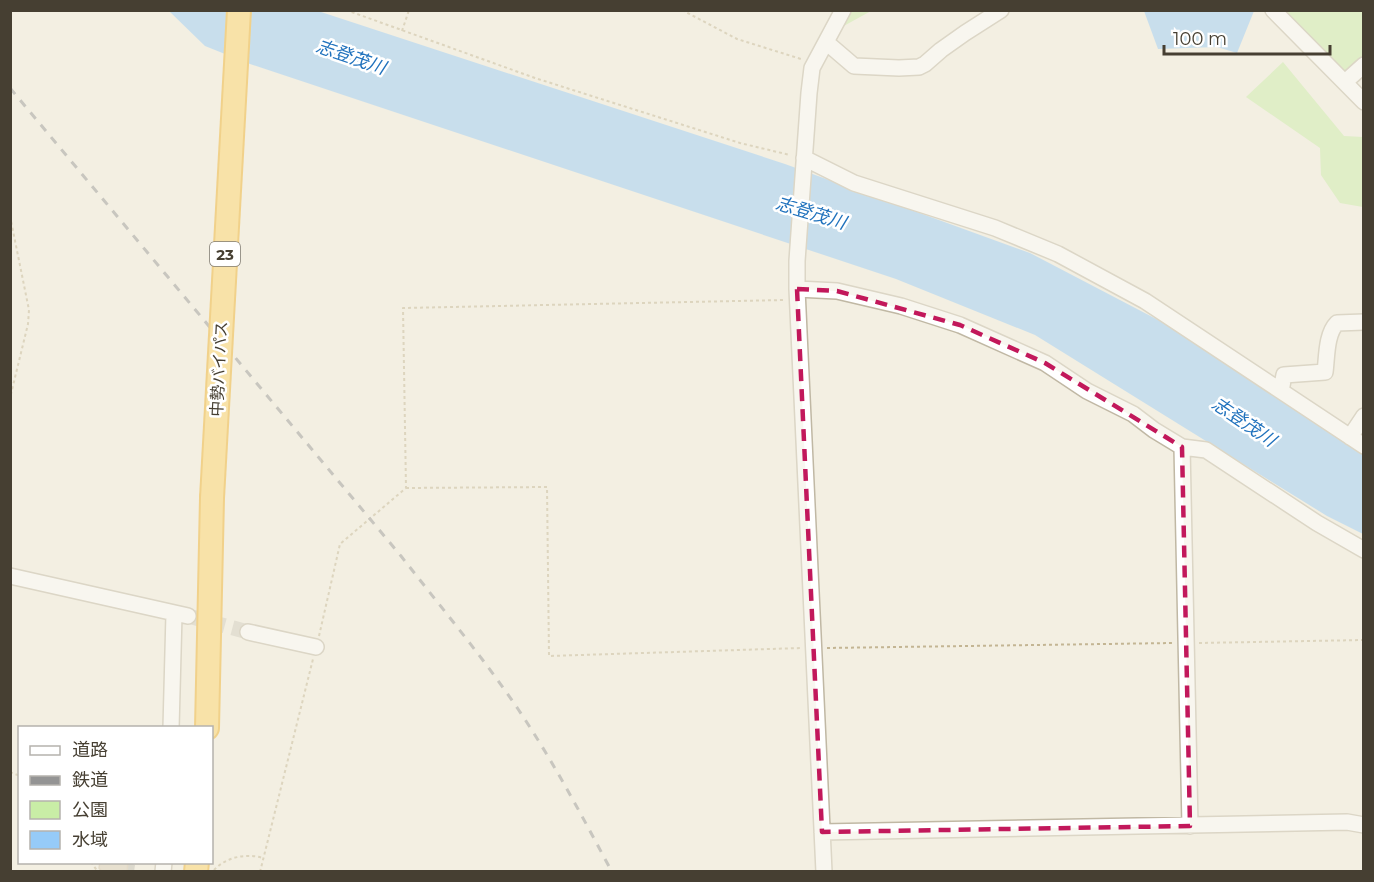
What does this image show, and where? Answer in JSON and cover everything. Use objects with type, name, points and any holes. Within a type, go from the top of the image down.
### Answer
[{"type":"highway","name":"中勢バイパス","points":[[207,726],[212,498],[239,10]]},
{"type":"street","points":[[824,872],[797,261],[812,68],[843,10]]},
{"type":"street","points":[[826,42],[854,66],[919,67],[1001,10]]},
{"type":"street","points":[[1273,10],[1364,102]]},
{"type":"street","points":[[1345,82],[1364,65]]},
{"type":"street","points":[[804,161],[854,183],[995,228],[1058,254],[1145,301],[1364,446]]},
{"type":"street","points":[[798,294],[837,291],[901,306],[960,325],[1046,363],[1087,391],[1133,414],[1182,447],[1206,450],[1317,524],[1364,550]]},
{"type":"street","points":[[1281,392],[1284,375],[1325,372],[1327,349],[1333,326],[1337,323],[1364,322]]},
{"type":"street","points":[[1350,437],[1364,416]]},
{"type":"street","points":[[1182,447],[1188,643],[1190,826]]},
{"type":"street","points":[[10,576],[181,615],[171,726]]},
{"type":"street","points":[[248,632],[316,647]]},
{"type":"street","points":[[822,832],[1347,822],[1364,825]]},
{"type":"path","points":[[346,10],[535,78],[804,161]]},
{"type":"path","points":[[402,31],[409,10]]},
{"type":"path","points":[[682,10],[737,39],[816,64]]},
{"type":"path","points":[[10,216],[27,289],[29,310],[28,324],[10,398]]},
{"type":"path","points":[[406,488],[403,308],[798,294]]},
{"type":"path","points":[[260,872],[340,544],[406,488],[547,487],[549,656],[814,648],[1364,640]]},
{"type":"path","points":[[213,872],[221,863],[229,859],[256,856],[264,858]]},
{"type":"highlighted area","points":[[797,289],[837,291],[960,325],[1045,363],[1182,447],[1190,826],[822,832]]},
{"type":"green space","points":[[851,11],[871,11],[840,28]]},
{"type":"green space","points":[[1281,11],[1363,11],[1363,58],[1351,70],[1341,70]]},
{"type":"green space","points":[[1283,62],[1344,136],[1363,137],[1363,207],[1340,203],[1321,175],[1320,148],[1246,97]]},
{"type":"water","points":[[1144,10],[1254,11],[1237,53],[1217,47],[1158,49]]},
{"type":"water","name":"志登茂川","points":[[169,11],[318,11],[785,164],[1030,253],[1162,322],[1363,451],[1363,534],[1327,516],[1035,335],[896,279],[250,64],[205,46]]},
{"type":"building","points":[[100,864],[128,864],[127,872],[102,872]]},
{"type":"tunnel","points":[[188,616],[248,632]]},
{"type":"railway","points":[[10,88],[401,556],[475,650],[518,709],[543,749],[612,872]]}]
